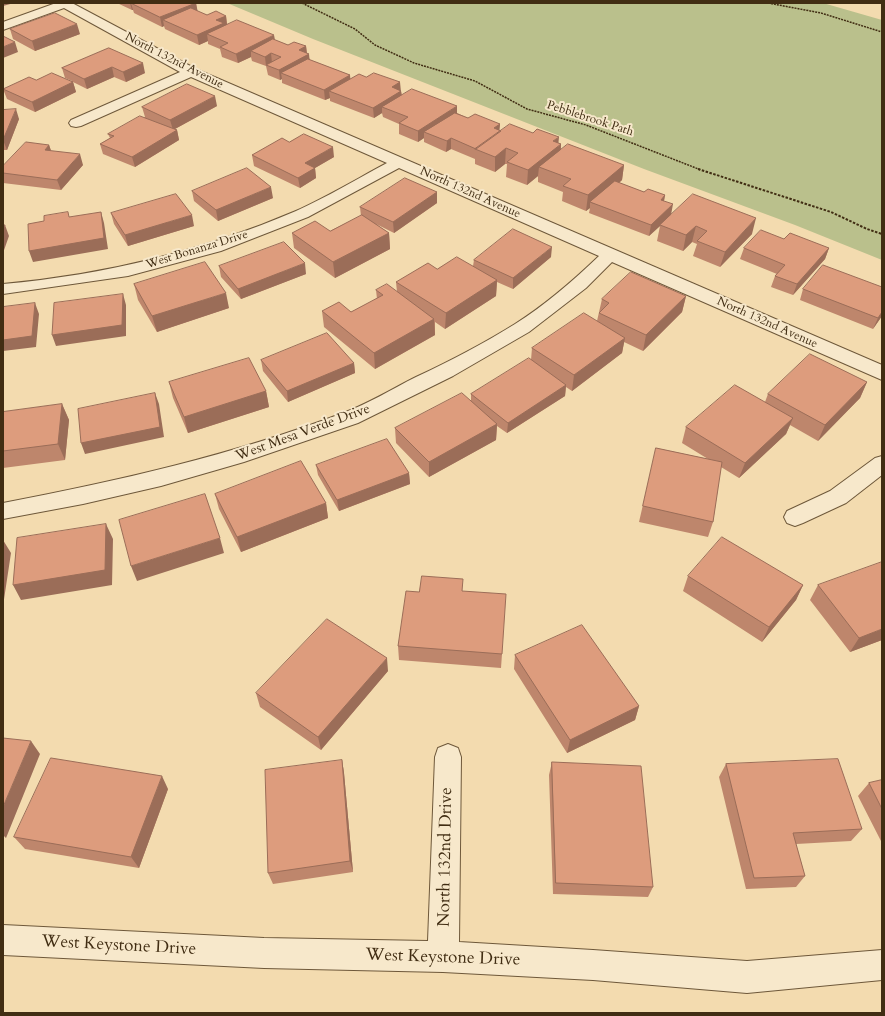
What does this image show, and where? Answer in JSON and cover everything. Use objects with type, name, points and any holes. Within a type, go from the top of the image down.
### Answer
[{"type":"street","points":[[3,26],[64,4]]},
{"type":"street","name":"North 132nd Avenue","points":[[64,4],[191,72],[882,373]]},
{"type":"street","points":[[76,123],[191,72]]},
{"type":"street","name":"West Bonanza Drive","points":[[3,289],[128,271],[215,247],[302,214],[400,162]]},
{"type":"street","name":"West Mesa Verde Drive","points":[[3,511],[83,496],[161,478],[237,457],[351,418],[446,371],[522,328],[580,284],[610,255]]},
{"type":"street","points":[[795,518],[838,497],[882,464]]},
{"type":"street","name":"North 132nd Drive","points":[[444,957],[448,757]]},
{"type":"street","name":"West Keystone Drive","points":[[3,940],[264,953],[444,957],[593,965],[747,977],[882,965]]},
{"type":"path","name":"Pebblebrook Path","points":[[302,3],[355,29],[375,45],[414,63],[475,81],[527,108],[586,125],[697,169],[831,212],[867,229],[882,234]]},
{"type":"path","points":[[768,3],[821,13],[882,32]]},
{"type":"green space","points":[[227,3],[823,3],[882,20],[882,260],[795,225],[644,169],[313,39]]},
{"type":"building","points":[[131,3],[196,3],[160,17]]},
{"type":"building","points":[[191,8],[207,15],[216,11],[226,16],[216,20],[224,23],[197,35],[163,20]]},
{"type":"building","points":[[55,13],[77,24],[32,41],[10,29]]},
{"type":"building","points":[[237,20],[274,35],[236,54],[220,47],[228,43],[207,34]]},
{"type":"building","points":[[3,36],[15,42],[3,47]]},
{"type":"building","points":[[273,39],[288,45],[294,42],[306,46],[299,50],[309,54],[279,70],[266,65],[281,57],[271,53],[265,57],[251,51]]},
{"type":"building","points":[[109,48],[143,63],[123,72],[112,67],[84,79],[62,68]]},
{"type":"building","points":[[308,59],[350,75],[324,90],[281,73]]},
{"type":"building","points":[[52,73],[73,82],[32,102],[3,89],[29,77],[36,80]]},
{"type":"building","points":[[374,73],[400,82],[392,87],[401,91],[373,108],[329,91],[359,74],[366,77]]},
{"type":"building","points":[[187,84],[215,96],[170,120],[142,107]]},
{"type":"building","points":[[412,89],[457,106],[418,131],[399,123],[408,117],[382,107]]},
{"type":"building","points":[[16,109],[3,140],[3,110]]},
{"type":"building","points":[[455,113],[468,118],[475,114],[500,124],[494,128],[501,131],[476,149],[451,138],[447,141],[424,132]]},
{"type":"building","points":[[140,116],[177,130],[132,157],[100,144],[114,136],[108,134]]},
{"type":"building","points":[[510,124],[533,133],[537,129],[559,137],[553,141],[561,144],[528,170],[507,162],[518,153],[506,148],[495,157],[475,149]]},
{"type":"building","points":[[304,134],[333,147],[305,163],[315,168],[298,178],[252,155],[282,138],[289,142]]},
{"type":"building","points":[[26,142],[49,145],[45,150],[80,154],[57,180],[3,173],[3,166]]},
{"type":"building","points":[[568,144],[624,165],[588,195],[563,186],[571,179],[539,167]]},
{"type":"building","points":[[247,168],[271,187],[216,210],[192,191]]},
{"type":"building","points":[[405,178],[437,192],[393,222],[360,207]]},
{"type":"building","points":[[615,181],[644,192],[648,189],[665,195],[661,200],[673,204],[651,225],[590,202]]},
{"type":"building","points":[[176,194],[192,215],[125,235],[111,213]]},
{"type":"building","points":[[693,194],[756,218],[725,252],[697,241],[707,231],[696,226],[686,235],[660,225]]},
{"type":"building","points":[[68,212],[69,217],[101,212],[104,238],[29,251],[28,224],[44,221],[44,216]]},
{"type":"building","points":[[362,215],[389,233],[333,262],[292,233],[315,221],[330,231]]},
{"type":"building","points":[[513,229],[552,247],[513,278],[474,260]]},
{"type":"building","points":[[761,230],[784,239],[790,233],[829,248],[797,284],[775,276],[785,265],[744,248]]},
{"type":"building","points":[[284,242],[305,263],[238,289],[219,266]]},
{"type":"building","points":[[457,257],[497,280],[446,313],[396,282],[428,263],[437,269]]},
{"type":"building","points":[[205,262],[226,293],[152,316],[134,284]]},
{"type":"building","points":[[823,265],[882,287],[882,312],[878,318],[803,289]]},
{"type":"building","points":[[631,272],[686,296],[646,335],[599,313],[609,303],[602,299]]},
{"type":"building","points":[[387,284],[434,319],[374,353],[322,311],[339,302],[351,312],[383,295],[376,290]]},
{"type":"building","points":[[123,294],[122,325],[52,335],[54,303]]},
{"type":"building","points":[[35,303],[32,336],[3,340],[3,307]]},
{"type":"building","points":[[584,313],[625,338],[574,375],[532,348]]},
{"type":"building","points":[[327,333],[354,363],[287,391],[261,360]]},
{"type":"building","points":[[810,354],[867,382],[825,425],[768,394]]},
{"type":"building","points":[[249,358],[266,391],[184,417],[169,382]]},
{"type":"building","points":[[529,358],[566,385],[508,423],[471,394]]},
{"type":"building","points":[[735,385],[793,418],[745,463],[686,427]]},
{"type":"building","points":[[155,393],[160,427],[81,443],[78,409]]},
{"type":"building","points":[[462,393],[497,424],[429,462],[395,428]]},
{"type":"building","points":[[62,404],[58,444],[3,451],[3,412]]},
{"type":"building","points":[[387,439],[409,473],[337,500],[316,465]]},
{"type":"building","points":[[656,448],[722,462],[713,522],[643,506]]},
{"type":"building","points":[[301,461],[326,503],[237,537],[215,494]]},
{"type":"building","points":[[205,494],[220,538],[131,566],[119,520]]},
{"type":"building","points":[[106,524],[105,570],[13,585],[17,538]]},
{"type":"building","points":[[722,537],[803,585],[769,627],[688,576]]},
{"type":"building","points":[[882,562],[882,629],[859,638],[818,585]]},
{"type":"building","points":[[422,576],[463,579],[462,591],[506,594],[502,654],[398,646],[406,591],[419,592]]},
{"type":"building","points":[[327,619],[387,658],[318,737],[256,693]]},
{"type":"building","points":[[582,625],[639,706],[570,740],[515,655]]},
{"type":"building","points":[[3,738],[31,741],[3,807]]},
{"type":"building","points":[[51,758],[162,776],[131,857],[14,837]]},
{"type":"building","points":[[838,759],[862,829],[793,833],[805,876],[754,878],[726,764]]},
{"type":"building","points":[[342,760],[350,861],[268,873],[265,770]]},
{"type":"building","points":[[552,762],[641,766],[653,887],[556,883]]},
{"type":"building","points":[[882,780],[882,809],[869,783]]}]
